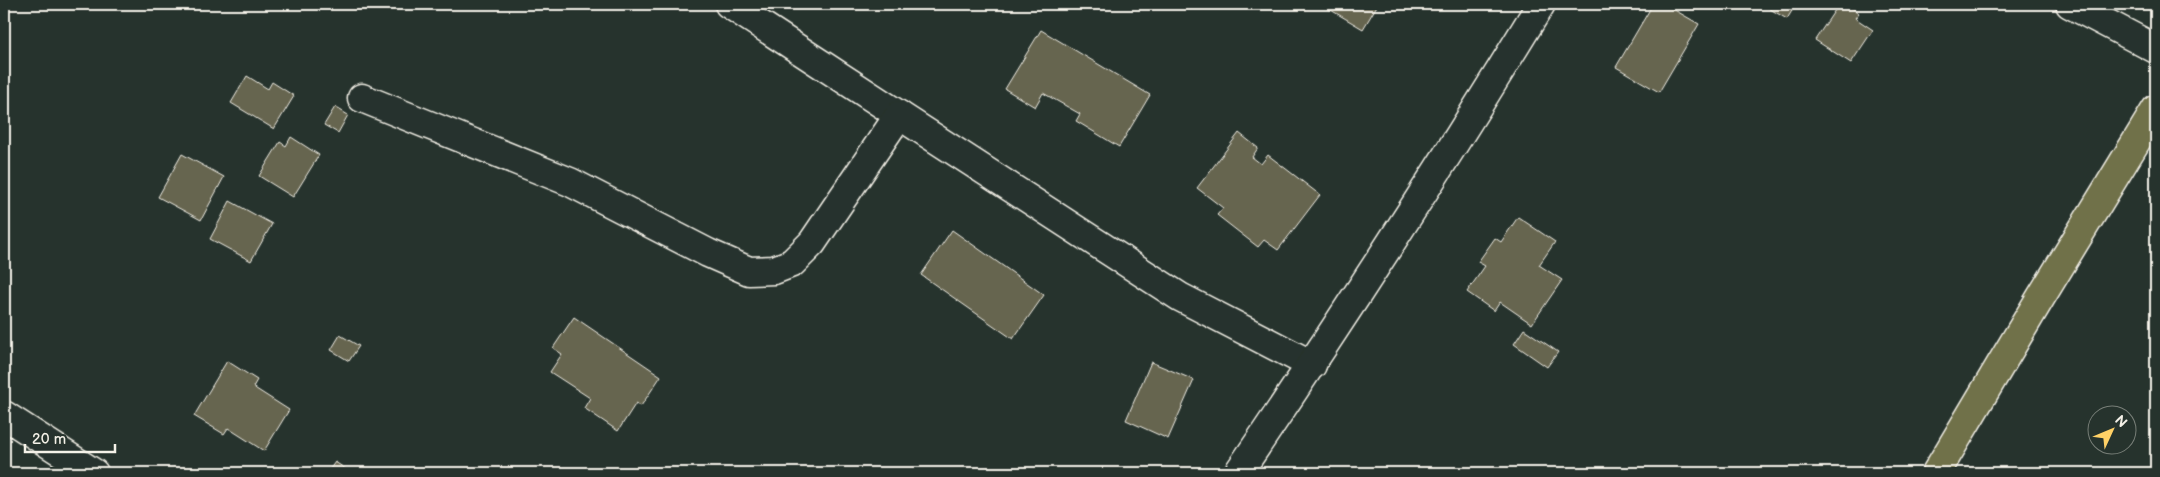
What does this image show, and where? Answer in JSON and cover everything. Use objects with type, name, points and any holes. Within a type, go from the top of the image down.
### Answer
[{"type":"main road","points":[[1936,473],[2156,108]]},
{"type":"street","points":[[730,4],[899,116],[1180,297],[1312,365]]},
{"type":"street","points":[[1238,473],[1312,365],[1496,78],[1541,4]]},
{"type":"street","points":[[2070,4],[2156,49]]},
{"type":"street","points":[[362,98],[570,182],[708,253],[749,271],[774,270],[792,263],[812,243],[899,116]]},
{"type":"street","points":[[4,415],[94,473]]},
{"type":"building","points":[[1325,4],[1378,4],[1363,29],[1324,6]]},
{"type":"building","points":[[1653,4],[1664,4],[1699,24],[1659,92],[1616,67]]},
{"type":"building","points":[[1773,4],[1796,4],[1787,19],[1770,9]]},
{"type":"building","points":[[1839,4],[1846,4],[1859,13],[1855,18],[1873,30],[1851,63],[1815,40]]},
{"type":"building","points":[[1041,30],[1150,95],[1119,147],[1076,121],[1080,114],[1043,93],[1035,107],[1005,89]]},
{"type":"building","points":[[247,76],[268,89],[272,82],[294,96],[274,129],[231,103]]},
{"type":"building","points":[[335,107],[348,115],[338,133],[324,125]]},
{"type":"building","points":[[1239,133],[1258,148],[1252,157],[1261,164],[1268,155],[1320,195],[1278,250],[1264,240],[1258,247],[1217,215],[1223,208],[1197,188]]},
{"type":"building","points":[[291,137],[319,155],[293,197],[259,176],[280,142],[286,146]]},
{"type":"building","points":[[182,154],[224,177],[201,220],[158,197]]},
{"type":"building","points":[[230,201],[272,224],[251,261],[210,239]]},
{"type":"building","points":[[1518,217],[1555,242],[1539,265],[1562,280],[1532,324],[1500,302],[1494,311],[1467,292],[1485,266],[1478,262],[1495,238],[1501,242]]},
{"type":"building","points":[[952,230],[1044,295],[1013,339],[921,275]]},
{"type":"building","points":[[574,317],[661,376],[641,406],[636,403],[618,431],[584,408],[590,398],[550,372],[562,354],[553,348]]},
{"type":"building","points":[[1524,329],[1558,352],[1547,367],[1514,344]]},
{"type":"building","points":[[340,335],[359,346],[349,361],[331,350]]},
{"type":"building","points":[[227,361],[257,380],[253,387],[289,410],[264,451],[228,428],[224,434],[194,416]]},
{"type":"building","points":[[1151,362],[1194,380],[1168,439],[1126,420]]},
{"type":"building","points":[[335,462],[352,473],[327,473]]},
{"type":"building","points":[[1645,468],[1653,473],[1642,473]]}]
